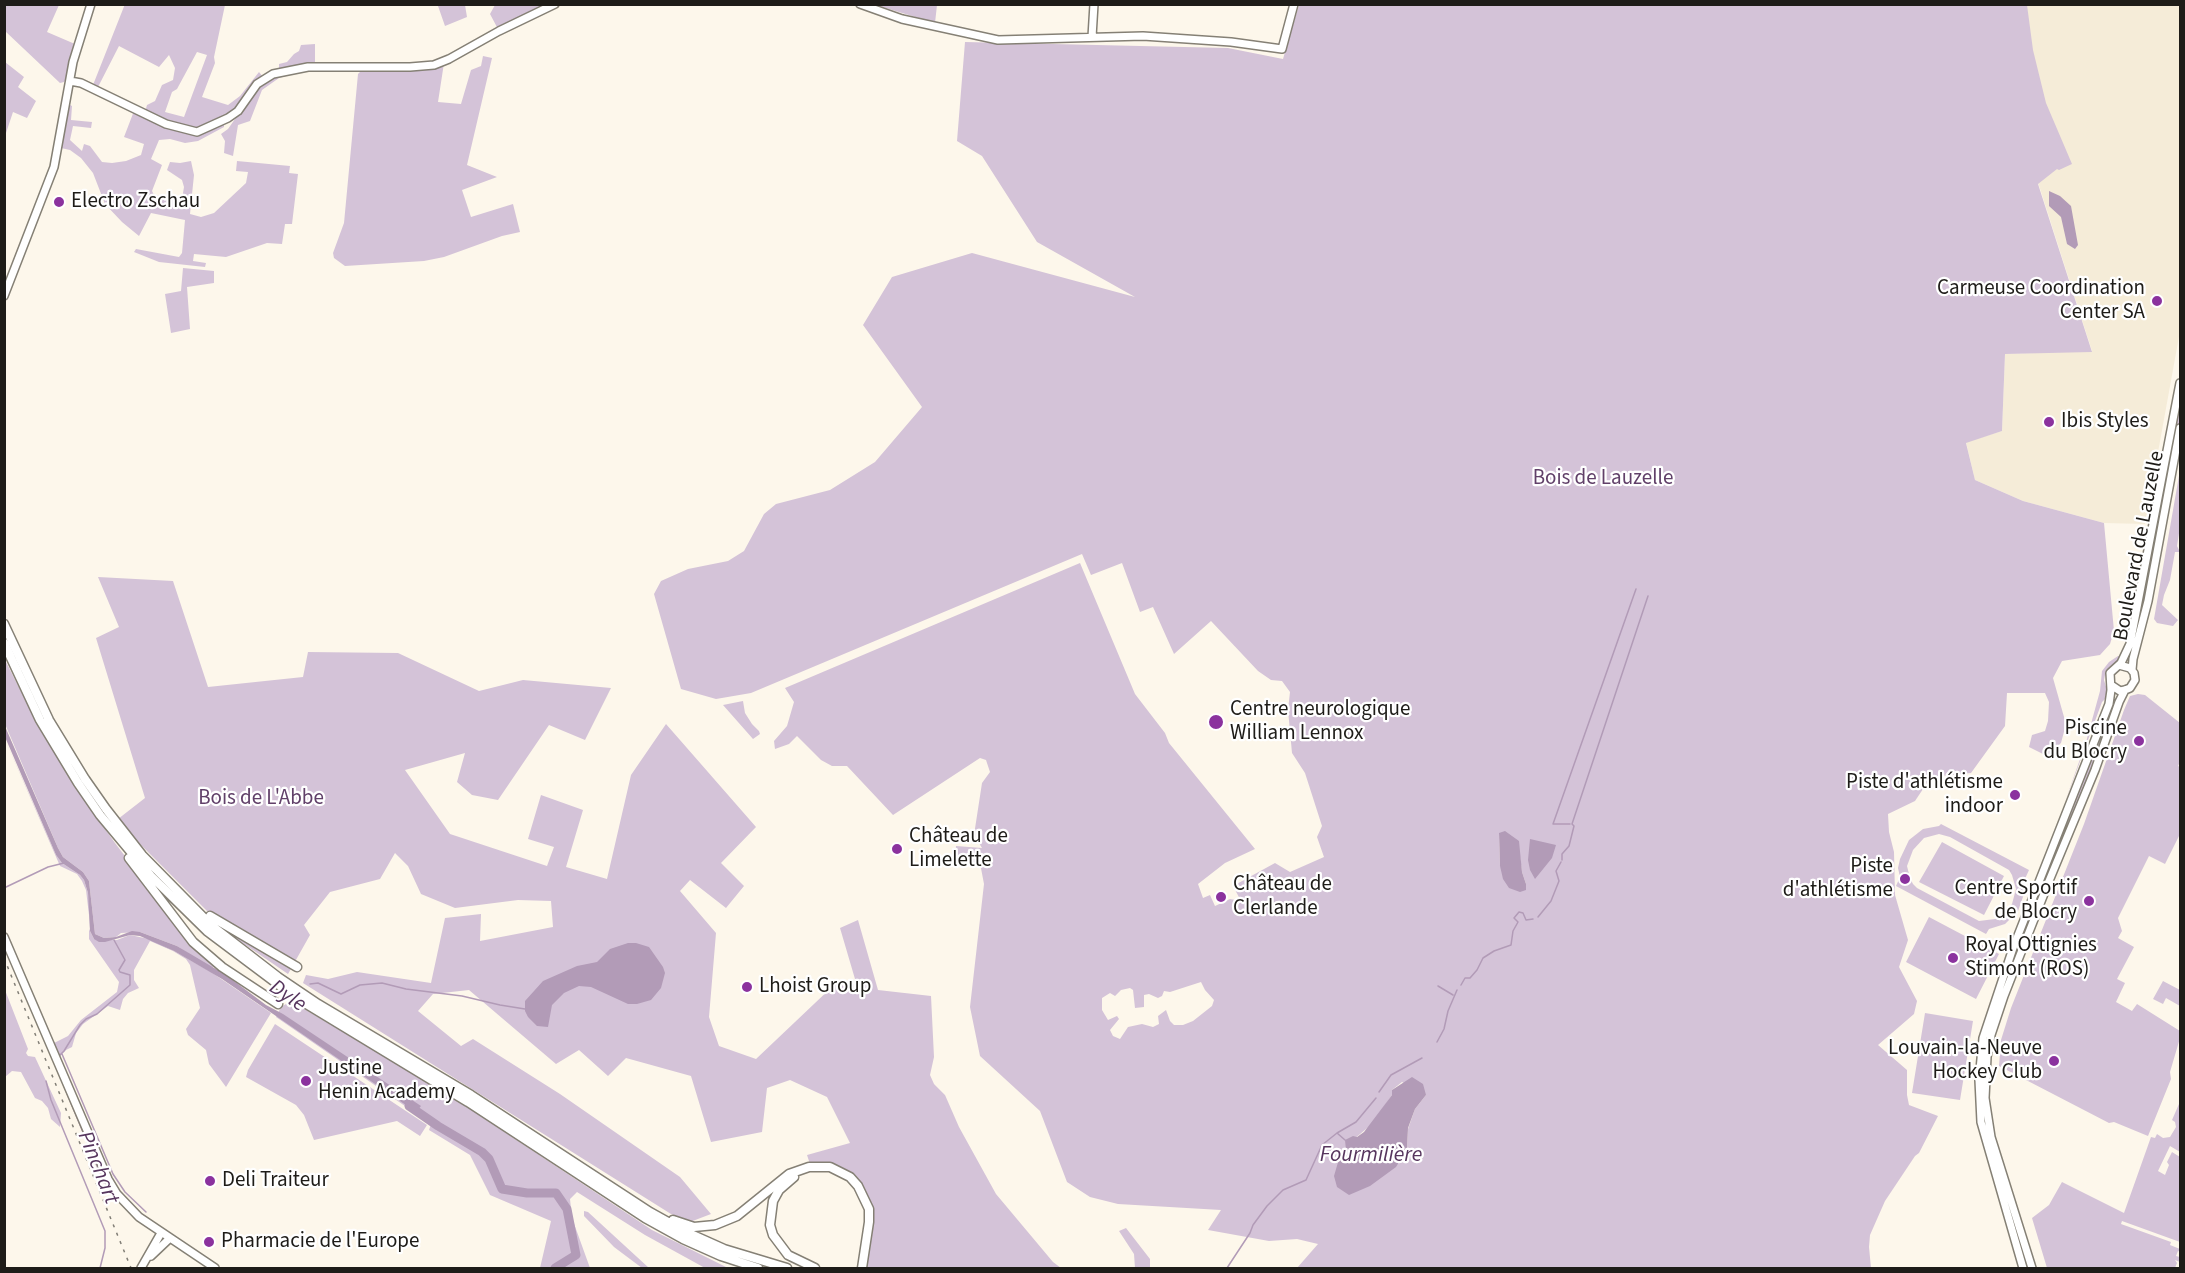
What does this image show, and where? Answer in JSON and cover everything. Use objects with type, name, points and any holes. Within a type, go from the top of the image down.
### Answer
[{"type":"highway","points":[[4,624],[49,720],[85,779],[129,839],[212,926],[277,981]]},
{"type":"highway","points":[[4,643],[32,704],[94,807],[151,876],[207,931],[296,994],[468,1102],[645,1218],[720,1256],[758,1269]]},
{"type":"highway","points":[[123,844],[124,852],[193,942],[222,967],[278,1004]]},
{"type":"highway","points":[[185,899],[193,902],[215,921],[297,968]]},
{"type":"highway","points":[[296,994],[471,1095],[650,1212],[724,1249],[787,1269]]},
{"type":"highway","points":[[650,1212],[694,1227],[715,1225],[742,1212],[789,1174],[809,1167],[831,1167],[850,1177],[858,1186],[869,1209],[861,1269]]},
{"type":"highway","points":[[815,1269],[788,1255],[773,1235],[770,1224],[773,1201],[779,1190],[797,1175],[816,1170],[844,1179],[852,1186],[863,1207],[865,1230],[861,1269]]},
{"type":"highway","points":[[720,1256],[738,1269]]},
{"type":"main road","points":[[4,296],[54,167],[78,44],[91,4]]},
{"type":"main road","points":[[70,81],[81,83],[166,124],[198,132],[238,111],[256,84],[273,74],[308,67],[434,65],[555,4]]},
{"type":"main road","points":[[860,4],[902,19],[998,40],[1143,36],[1231,42],[1282,49],[1294,4]]},
{"type":"main road","points":[[1092,37],[1094,4]]},
{"type":"main road","name":"Boulevard de Lauzelle","points":[[2119,666],[2134,632],[2140,586],[2154,526],[2181,383]]},
{"type":"main road","name":"Boulevard de Lauzelle","points":[[2132,670],[2148,601],[2181,428]]},
{"type":"main road","points":[[2023,1269],[1981,1122],[1978,1080],[1983,1038],[1995,1000],[2101,726],[2110,700],[2110,674],[2119,666],[2126,666],[2132,670],[2135,680],[2130,688],[2115,689],[2111,685]]},
{"type":"main road","points":[[2032,1269],[1991,1137],[1985,1098],[1987,1057],[1991,1035],[2004,996],[2125,690]]},
{"type":"main road","points":[[4,937],[108,1179],[128,1206],[160,1232],[215,1269]]},
{"type":"main road","points":[[141,1269],[160,1232]]},
{"type":"main road","points":[[146,1260],[170,1239]]},
{"type":"shaded area","points":[[1973,5],[2180,5],[2180,331],[2145,524],[2104,523],[2023,501],[1975,480],[1966,442],[2002,431],[2005,354],[2092,351],[2035,173]]},
{"type":"green space","points":[[125,4],[225,5],[214,57],[215,63],[202,97],[228,105],[240,96],[259,72],[263,77],[237,109],[197,131],[176,127],[145,112],[147,105],[155,101],[162,85],[173,80],[175,68],[169,55],[159,67],[119,46],[98,87],[93,85]],"holes":[[[197,52],[207,55],[184,117],[165,112],[172,92],[177,89]]]},
{"type":"green space","points":[[937,4],[935,23],[876,5]]},
{"type":"green space","points":[[4,5],[59,5],[47,32],[75,44],[64,82],[60,83],[5,31]]},
{"type":"green space","points":[[347,5],[465,5],[467,17],[445,26],[438,6]]},
{"type":"green space","points":[[495,5],[549,5],[498,29],[490,14]]},
{"type":"green space","name":"Bois de Lauzelle","points":[[1299,5],[2027,5],[2033,50],[2046,103],[2072,164],[2057,169],[2038,184],[2092,352],[2005,354],[2002,431],[1966,443],[1975,480],[2023,501],[2104,523],[2114,631],[2110,644],[2100,655],[2062,661],[2053,678],[2066,724],[2061,743],[2047,756],[2029,747],[2032,735],[2045,731],[2048,721],[2049,702],[2045,693],[2007,693],[2005,726],[1971,773],[1931,777],[1915,801],[1888,814],[1889,832],[1894,852],[1895,895],[1908,940],[1899,967],[1917,1001],[1914,1014],[1878,1045],[1907,1070],[1909,1105],[1938,1116],[1919,1153],[1885,1201],[1870,1235],[1871,1268],[1297,1268],[1318,1244],[1297,1239],[1269,1241],[1208,1230],[1221,1210],[1118,1204],[1090,1197],[1067,1182],[1040,1111],[980,1056],[970,1007],[984,884],[980,863],[955,861],[956,846],[982,848],[974,835],[982,783],[990,772],[986,760],[980,758],[893,815],[847,766],[832,766],[821,760],[797,736],[789,744],[775,749],[774,741],[787,726],[794,702],[785,688],[1080,563],[1135,694],[1165,733],[1169,743],[1255,849],[1225,863],[1198,884],[1203,898],[1210,895],[1215,906],[1230,899],[1241,901],[1233,886],[1275,863],[1290,872],[1324,857],[1317,837],[1322,826],[1305,773],[1292,753],[1288,710],[1290,692],[1282,681],[1271,680],[1258,671],[1211,621],[1174,654],[1153,607],[1140,612],[1122,563],[1091,575],[1082,554],[751,693],[716,699],[681,689],[654,594],[661,581],[688,569],[728,561],[744,551],[764,514],[776,504],[830,490],[875,462],[922,407],[863,325],[892,277],[972,253],[1135,297],[1037,242],[982,156],[957,141],[965,42],[1228,48],[1283,59]],"holes":[[[1499,833],[1520,857],[1526,884],[1500,866]],[[1201,982],[1214,1000],[1212,1006],[1193,1021],[1183,1025],[1174,1025],[1166,1010],[1158,1016],[1159,1024],[1153,1027],[1142,1024],[1128,1027],[1120,1039],[1113,1036],[1110,1030],[1119,1019],[1117,1016],[1108,1020],[1102,1010],[1102,998],[1110,993],[1115,996],[1121,990],[1130,988],[1133,990],[1135,1008],[1144,1007],[1144,995],[1149,994],[1158,998],[1164,991],[1170,992]],[[1402,1082],[1426,1095],[1415,1109],[1408,1129],[1407,1149],[1340,1157],[1341,1152],[1346,1151],[1347,1145],[1372,1124],[1392,1095],[1392,1090]]]},
{"type":"green space","points":[[315,44],[315,64],[279,71],[279,64],[287,62],[299,51],[301,45]]},
{"type":"green space","points":[[483,56],[492,58],[467,165],[497,177],[462,190],[471,217],[513,204],[520,232],[502,236],[444,257],[424,261],[345,266],[334,258],[333,253],[344,223],[358,74],[362,70],[444,63],[438,102],[461,104],[471,70],[481,66]]},
{"type":"green space","points":[[5,62],[24,77],[18,87],[36,101],[27,118],[13,112],[5,136]]},
{"type":"green space","points":[[300,70],[300,72],[279,78],[262,90],[250,121],[238,125],[233,156],[224,153],[225,141],[221,134],[228,129],[263,79]]},
{"type":"green space","points":[[68,104],[72,106],[71,120],[92,122],[91,128],[73,126],[70,140],[82,151],[84,144],[90,146],[102,162],[126,161],[141,155],[144,144],[124,137],[134,111],[197,134],[224,122],[224,127],[198,141],[185,143],[170,139],[159,140],[151,159],[162,165],[152,191],[154,195],[182,199],[184,187],[182,180],[167,170],[170,162],[191,161],[194,175],[190,214],[201,217],[214,213],[246,183],[248,172],[236,171],[237,161],[290,166],[289,173],[298,174],[292,224],[285,224],[282,244],[267,243],[226,257],[194,254],[193,261],[206,263],[205,267],[159,262],[134,252],[136,249],[179,257],[182,253],[185,220],[151,213],[139,236],[122,222],[105,204],[93,173],[81,158],[70,150],[61,148]]},
{"type":"green space","points":[[183,268],[214,271],[214,283],[187,287],[190,329],[171,333],[165,294],[181,291]]},
{"type":"green space","points":[[2180,394],[2180,418],[2143,617],[2133,655],[2128,653]]},
{"type":"green space","points":[[2180,470],[2180,527],[2177,546],[2180,552],[2175,552],[2170,580],[2162,605],[2178,620],[2173,626],[2157,623],[2154,619]]},
{"type":"green space","name":"Bois de L'Abbe","points":[[98,577],[173,581],[208,687],[303,677],[308,652],[398,653],[479,691],[523,680],[611,688],[585,740],[549,725],[498,800],[472,795],[457,782],[465,753],[405,770],[450,834],[547,866],[554,847],[528,839],[541,795],[583,810],[566,867],[607,879],[631,775],[666,724],[756,827],[721,863],[744,886],[726,908],[690,880],[680,891],[716,933],[709,1017],[719,1046],[756,1059],[834,985],[839,983],[846,988],[854,984],[855,979],[840,928],[858,920],[878,990],[931,996],[934,1057],[930,1075],[934,1084],[945,1095],[959,1127],[996,1194],[1053,1262],[1061,1268],[865,1268],[871,1221],[853,1177],[810,1164],[807,1155],[850,1143],[827,1097],[790,1080],[767,1088],[762,1132],[711,1142],[691,1076],[626,1058],[608,1076],[579,1050],[556,1064],[469,990],[433,994],[418,1011],[461,1046],[473,1039],[560,1094],[680,1177],[711,1214],[690,1222],[671,1214],[303,983],[306,975],[328,979],[357,972],[431,983],[445,918],[481,914],[480,941],[553,927],[551,901],[518,900],[455,908],[421,894],[408,866],[395,853],[380,879],[330,892],[304,925],[310,935],[288,974],[231,935],[118,819],[145,798],[96,638],[119,627]]},
{"type":"green space","points":[[2120,656],[2119,660],[2106,670],[2105,699],[2065,802],[2086,742],[2100,691],[2102,671]]},
{"type":"green space","points":[[4,658],[42,733],[75,786],[182,931],[216,965],[211,968],[177,946],[140,932],[121,933],[116,937],[104,938],[95,934],[89,881],[83,872],[63,857],[58,848],[5,724]]},
{"type":"green space","name":"Centre Sportif de Blocry","points":[[2145,695],[2180,723],[2180,762],[2178,766],[2180,767],[2180,834],[2165,864],[2149,856],[2118,918],[2122,931],[2118,938],[2134,947],[2117,979],[2125,983],[2116,1002],[2132,1011],[2137,1004],[2180,1031],[2170,1072],[2171,1079],[2148,1136],[2114,1122],[2109,1123],[1999,1066],[2001,1040],[2011,1008],[2084,824],[2124,710],[2130,696]]},
{"type":"green space","points":[[743,701],[745,713],[760,734],[753,739],[723,705]]},
{"type":"green space","points":[[2111,703],[2116,705],[2096,764],[2083,789],[1999,1005],[1988,1045],[1987,1141],[1981,1097],[1984,1043],[2000,991]]},
{"type":"green space","points":[[4,737],[56,855],[62,863],[80,875],[84,880],[88,893],[90,910],[89,929],[86,890],[77,874],[60,866]]},
{"type":"green space","name":"Piste d'athlétisme","points":[[1941,824],[2029,870],[2024,881],[2024,894],[2018,911],[2005,924],[1989,929],[1986,934],[1896,886],[1900,877],[1898,868],[1900,859],[1909,840],[1923,829]],"holes":[[[1939,834],[1950,837],[2009,870],[2016,889],[2012,904],[2003,915],[1995,919],[1979,921],[1913,884],[1907,866],[1913,850],[1924,838]]]},
{"type":"green space","points":[[1942,842],[2004,876],[1984,915],[1919,882]]},
{"type":"green space","name":"Royal Ottignies Stimont (ROS)","points":[[1929,917],[1999,954],[1976,999],[1906,962]]},
{"type":"green space","points":[[89,929],[94,939],[117,940],[130,935],[149,939],[174,951],[211,972],[271,1013],[226,1087],[209,1064],[206,1050],[188,1035],[186,1029],[200,1008],[190,965],[186,959],[173,951],[150,941],[134,970],[134,980],[139,988],[128,993],[123,999],[120,1010],[108,1006],[83,1024],[76,1033],[72,1047],[60,1056],[57,1053],[54,1043],[68,1036],[81,1020],[117,992],[119,982],[89,939]]},
{"type":"green space","points":[[2163,981],[2180,990],[2180,1006],[2166,998],[2163,1004],[2153,999]]},
{"type":"green space","points":[[5,990],[28,1049],[26,1053],[28,1056],[35,1057],[61,1113],[60,1127],[51,1119],[48,1108],[42,1101],[35,1098],[21,1072],[12,1071],[5,1077]]},
{"type":"green space","points":[[291,1001],[449,1095],[652,1230],[728,1268],[705,1268],[645,1235],[577,1192],[570,1199],[572,1218],[590,1268],[540,1268],[551,1221],[490,1195],[470,1155],[429,1130],[431,1124],[276,1017],[281,1007]]},
{"type":"green space","name":"Royal Ottignies Stimont (ROS)","points":[[1925,1013],[1973,1021],[1960,1100],[1912,1093]]},
{"type":"green space","name":"Justine Henin Academy","points":[[275,1024],[427,1125],[420,1136],[397,1121],[314,1140],[304,1115],[296,1105],[246,1077]]},
{"type":"green space","points":[[2179,1104],[2180,1152],[2170,1146],[2158,1171],[2165,1175],[2169,1165],[2167,1162],[2172,1152],[2180,1157],[2180,1242],[2122,1221],[2121,1224],[2171,1242],[2170,1245],[2180,1249],[2176,1256],[2180,1257],[2180,1262],[2175,1260],[2177,1263],[2175,1268],[2047,1268],[2032,1218],[2049,1205],[2062,1182],[2124,1213],[2151,1137],[2155,1138],[2157,1134],[2163,1138],[2170,1137],[2176,1127],[2172,1120]]},
{"type":"green space","points":[[584,1211],[588,1212],[649,1268],[642,1268],[614,1247],[584,1216]]},
{"type":"green space","points":[[1126,1228],[1150,1259],[1150,1268],[1135,1268],[1134,1254],[1119,1231]]},
{"type":"water","points":[[2049,191],[2060,196],[2071,206],[2078,245],[2075,249],[2067,244],[2061,217],[2049,206]]},
{"type":"water","points":[[4,724],[58,848],[63,857],[83,872],[89,881],[95,934],[104,938],[116,937],[132,931],[140,932],[177,946],[226,975],[266,1005],[421,1106],[416,1112],[222,979],[174,951],[140,936],[130,935],[105,942],[94,939],[90,931],[88,893],[84,880],[62,863],[56,855],[5,737]]},
{"type":"water","points":[[1505,831],[1519,841],[1522,872],[1526,884],[1526,890],[1520,892],[1509,888],[1503,879],[1500,866],[1499,833]]},
{"type":"water","points":[[1530,839],[1556,845],[1552,858],[1535,879],[1528,860]]},
{"type":"water","points":[[628,943],[649,947],[663,967],[665,973],[661,988],[651,1000],[628,1004],[591,987],[579,986],[564,993],[552,1005],[548,1027],[537,1026],[528,1017],[525,1011],[525,1001],[543,981],[577,966],[597,962],[610,949]]},
{"type":"water","name":"Fourmilière","points":[[1412,1077],[1423,1084],[1426,1095],[1415,1109],[1408,1128],[1407,1149],[1396,1167],[1370,1186],[1349,1195],[1337,1187],[1334,1176],[1341,1152],[1346,1150],[1345,1140],[1353,1136],[1357,1137],[1364,1132],[1392,1095],[1392,1090]]},
{"type":"waterway","points":[[1570,824],[1553,824],[1636,589]]},
{"type":"waterway","points":[[1562,860],[1562,854],[1569,846],[1574,826],[1572,824],[1648,596]]},
{"type":"waterway","points":[[1538,917],[1551,901],[1559,881],[1556,871],[1561,862]]},
{"type":"waterway","points":[[4,888],[48,867],[64,863]]},
{"type":"waterway","points":[[1461,985],[1465,978],[1470,978],[1477,970],[1483,958],[1511,945],[1513,931],[1518,922],[1514,918],[1519,912],[1523,913],[1526,920],[1533,919]]},
{"type":"waterway","name":"Pinchart","points":[[60,1055],[80,1025],[97,1014],[130,985],[130,975],[119,970],[125,960],[114,940]]},
{"type":"waterway","points":[[310,984],[318,983],[341,994],[360,985],[382,983],[525,1009]]},
{"type":"waterway","points":[[1438,986],[1453,995]]},
{"type":"waterway","points":[[1437,1042],[1444,1029],[1448,1011],[1457,990]]},
{"type":"waterway","points":[[62,1054],[113,1174],[125,1192],[146,1212]]},
{"type":"waterway","points":[[1379,1092],[1391,1075],[1422,1058]]},
{"type":"waterway","points":[[54,1062],[104,1183]]},
{"type":"waterway","name":"Pinchart","points":[[46,1081],[51,1100],[105,1231],[105,1248],[100,1268]]},
{"type":"waterway","points":[[1227,1268],[1267,1206],[1283,1190],[1306,1180],[1322,1145],[1356,1122],[1376,1098]]},
{"type":"waterway","name":"Dyle","points":[[409,1106],[482,1152],[489,1159],[502,1189],[527,1193],[556,1193],[567,1209],[576,1255],[555,1268]]},
{"type":"waterway","points":[[1337,1133],[1345,1140]]},
{"type":"railway","points":[[4,958],[131,1268]]},
{"type":"place","name":"Electro Zschau","points":[[59,202]]},
{"type":"place","name":"Carmeuse Coordination Center SA","points":[[2157,301]]},
{"type":"place","name":"Ibis Styles","points":[[2049,422]]},
{"type":"place","name":"Centre neurologique William Lennox","points":[[1216,722]]},
{"type":"place","name":"Piscine du Blocry","points":[[2139,741]]},
{"type":"place","name":"Piste d'athlétisme indoor","points":[[2015,795]]},
{"type":"place","name":"Château de Limelette","points":[[897,849]]},
{"type":"place","name":"Piste d'athlétisme","points":[[1905,879]]},
{"type":"place","name":"Château de Clerlande","points":[[1221,897]]},
{"type":"place","name":"Centre Sportif de Blocry","points":[[2089,901]]},
{"type":"place","name":"Royal Ottignies Stimont (ROS)","points":[[1953,958]]},
{"type":"place","name":"Lhoist Group","points":[[747,987]]},
{"type":"place","name":"Louvain-la-Neuve Hockey Club","points":[[2054,1061]]},
{"type":"place","name":"Justine Henin Academy","points":[[306,1081]]},
{"type":"place","name":"Deli Traiteur","points":[[210,1181]]},
{"type":"place","name":"Pharmacie de l'Europe","points":[[209,1242]]}]
